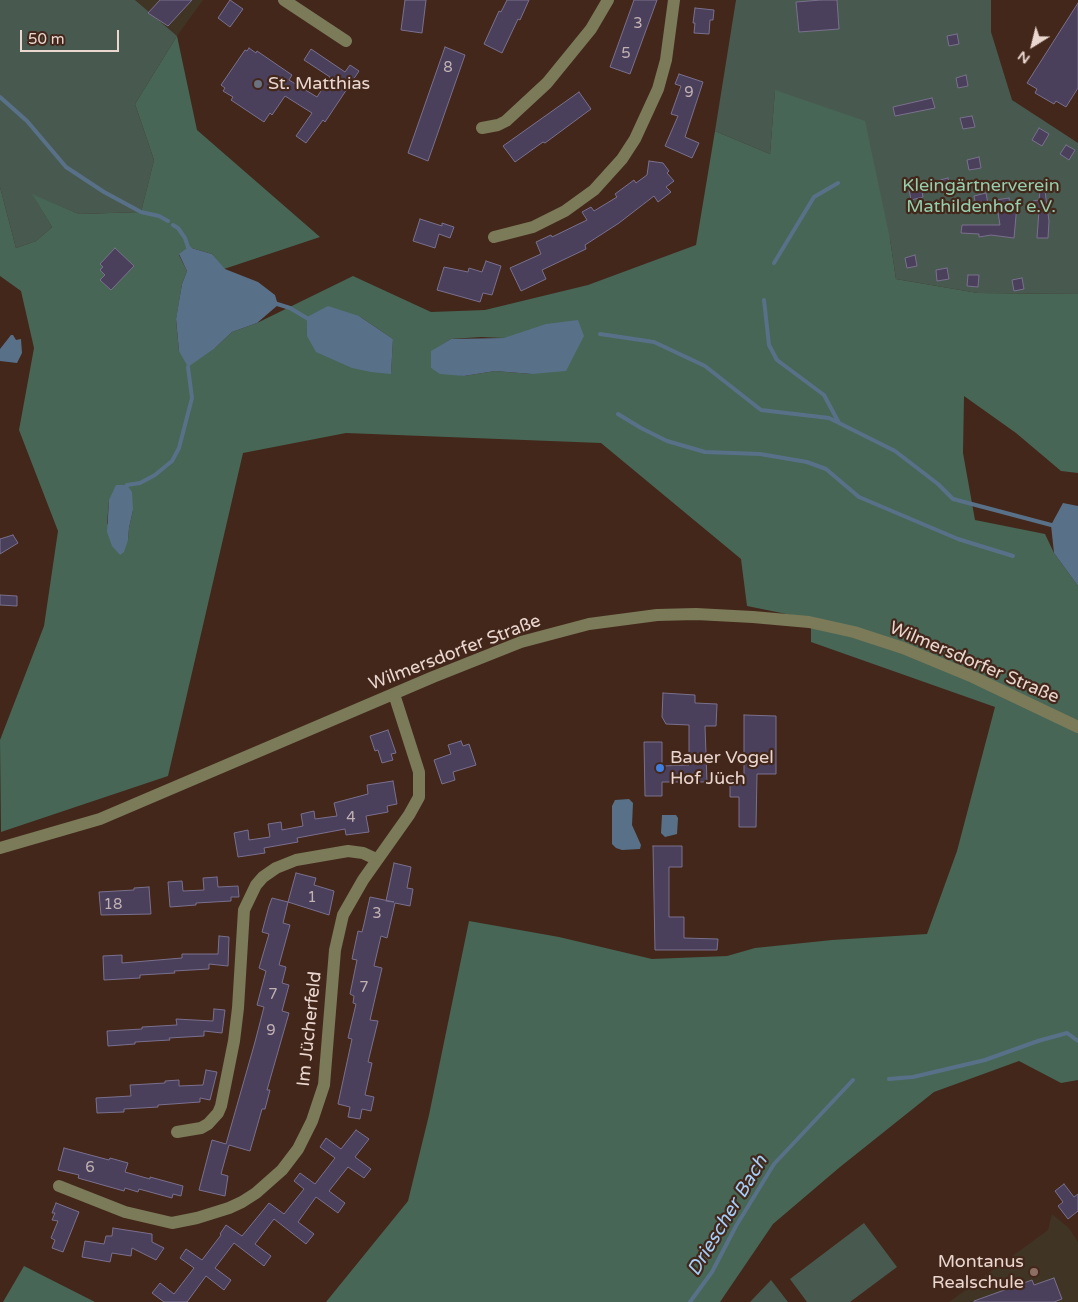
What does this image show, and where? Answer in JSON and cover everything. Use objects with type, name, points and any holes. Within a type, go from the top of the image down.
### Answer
[{"type":"street","points":[[284,0],[346,41]]},
{"type":"street","points":[[482,128],[498,125],[506,120],[547,83],[590,28],[608,0]]},
{"type":"street","points":[[494,238],[533,227],[565,211],[594,190],[622,158],[635,139],[658,90],[666,60],[674,0]]},
{"type":"street","name":"Wilmersdorfer Straße","points":[[0,848],[100,819],[521,642],[589,624],[657,615],[724,615],[809,622],[854,632],[903,648],[973,677],[1078,727]]},
{"type":"street","name":"Im Jücherfeld","points":[[59,1186],[125,1212],[172,1223],[197,1218],[230,1208],[242,1202],[256,1193],[282,1170],[298,1149],[319,1103],[324,1085],[335,950],[343,915],[376,859],[409,816],[420,788],[419,772],[394,694]]},
{"type":"street","points":[[177,1132],[201,1128],[208,1124],[218,1113],[221,1106],[234,1041],[238,1008],[244,910],[256,885],[263,877],[276,868],[296,860],[348,852],[363,853],[376,859]]},
{"type":"shaded area","points":[[135,0],[203,0],[177,36]]},
{"type":"shaded area","name":"Montanus Realschule","points":[[1052,1214],[1069,1228],[1078,1242],[1078,1302],[949,1302],[1048,1230]]},
{"type":"green space","points":[[0,0],[135,0],[177,36],[135,104],[154,160],[141,212],[79,214],[33,195],[52,227],[36,241],[16,248],[0,187]]},
{"type":"green space","name":"Kleingärtnerverein Mathildenhof e.V.","points":[[736,0],[991,0],[991,32],[1012,100],[1078,143],[1078,294],[978,293],[896,279],[890,239],[775,91],[770,154],[715,131]]},
{"type":"green space","points":[[177,36],[197,130],[320,237],[224,269],[212,254],[188,247],[179,255],[187,271],[182,284],[176,320],[179,351],[215,348],[232,332],[257,323],[353,276],[431,312],[485,310],[588,285],[696,245],[715,131],[770,154],[775,90],[865,121],[890,239],[896,279],[978,293],[1078,294],[1078,473],[1061,471],[1016,433],[964,396],[963,453],[975,520],[1045,534],[1054,553],[1078,586],[1078,1080],[1061,1083],[1019,1061],[934,1092],[840,1167],[773,1224],[720,1302],[326,1302],[408,1201],[429,1115],[469,921],[559,937],[652,959],[727,956],[755,948],[832,940],[927,934],[957,851],[995,707],[811,642],[811,619],[747,606],[741,559],[601,443],[346,433],[243,453],[168,776],[1,832],[0,740],[44,626],[58,531],[19,430],[34,348],[21,291],[0,276],[0,187],[16,248],[36,241],[52,227],[32,194],[79,214],[141,212],[154,160],[135,104]],"holes":[[[359,316],[393,339],[391,373]],[[504,338],[532,374],[495,371],[464,376],[431,368],[432,351],[451,339]],[[109,500],[133,510],[128,540],[107,524]]]},
{"type":"green space","points":[[864,1223],[897,1267],[850,1302],[807,1302],[790,1279]]},
{"type":"green space","points":[[24,1266],[95,1302],[3,1302]]},
{"type":"green space","points":[[771,1280],[788,1302],[750,1302]]},
{"type":"water","points":[[188,247],[212,254],[225,269],[258,282],[275,295],[278,305],[257,323],[232,332],[215,348],[188,367],[179,351],[176,319],[182,284],[187,271],[179,254]]},
{"type":"water","points":[[328,306],[359,316],[393,339],[391,374],[352,368],[316,352],[307,336],[307,317]]},
{"type":"water","points":[[578,320],[584,336],[566,371],[532,374],[495,371],[464,376],[440,374],[431,368],[431,351],[451,339],[504,338],[546,324]]},
{"type":"water","points":[[11,335],[16,340],[21,339],[22,353],[17,363],[0,361],[0,349]]},
{"type":"water","points":[[116,485],[127,485],[132,492],[133,510],[128,540],[124,552],[120,555],[112,546],[107,532],[109,500]]},
{"type":"water","points":[[1063,503],[1078,506],[1078,586],[1054,553],[1051,525]]},
{"type":"water","points":[[629,799],[633,803],[632,825],[641,845],[640,849],[622,850],[612,844],[612,806],[615,800]]},
{"type":"water","points":[[662,815],[676,815],[678,818],[677,834],[665,837],[661,833]]},
{"type":"building","points":[[160,0],[192,0],[168,26],[148,13]]},
{"type":"building","points":[[230,0],[243,9],[230,27],[218,18]]},
{"type":"building","points":[[405,0],[426,0],[422,33],[401,30]]},
{"type":"building","points":[[507,0],[529,0],[502,53],[484,44],[499,11],[501,12]]},
{"type":"building","points":[[634,0],[657,0],[630,74],[610,67]]},
{"type":"building","points":[[837,0],[839,29],[799,32],[796,2]]},
{"type":"building","points":[[1078,3],[1078,88],[1066,107],[1056,101],[1054,104],[1035,93],[1037,89],[1027,83]]},
{"type":"building","points":[[695,8],[714,10],[713,20],[710,20],[709,34],[694,33]]},
{"type":"building","points":[[957,34],[959,44],[949,46],[947,36]]},
{"type":"building","points":[[445,47],[465,55],[428,161],[408,153]]},
{"type":"building","points":[[249,48],[256,53],[257,51],[292,75],[289,80],[317,97],[330,77],[304,60],[311,49],[345,72],[350,65],[359,71],[325,122],[323,120],[306,143],[296,136],[312,113],[285,96],[272,115],[270,113],[264,122],[231,100],[233,97],[223,91],[225,88],[221,85],[245,50],[247,51]]},
{"type":"building","points":[[679,74],[703,82],[685,137],[699,143],[692,158],[665,146],[678,116],[671,114],[681,86],[675,84]]},
{"type":"building","points":[[966,75],[968,86],[958,88],[956,78]]},
{"type":"building","points":[[579,92],[591,109],[545,143],[543,142],[515,162],[503,146]]},
{"type":"building","points":[[932,98],[935,108],[895,116],[893,107]]},
{"type":"building","points":[[972,116],[975,127],[963,129],[960,118]]},
{"type":"building","points":[[1039,128],[1049,134],[1042,146],[1032,140]]},
{"type":"building","points":[[1066,145],[1075,150],[1069,160],[1060,154]]},
{"type":"building","points":[[979,157],[981,168],[969,170],[967,160]]},
{"type":"building","points":[[649,161],[663,163],[669,171],[667,173],[674,181],[666,187],[671,192],[658,202],[654,196],[619,223],[585,245],[586,249],[542,270],[546,279],[521,291],[510,268],[541,254],[536,242],[551,235],[552,237],[587,220],[582,212],[591,207],[594,211],[617,197],[615,194],[634,180],[636,183],[647,175]]},
{"type":"building","points":[[948,178],[950,189],[938,191],[936,181]]},
{"type":"building","points":[[921,187],[923,197],[911,200],[909,189]]},
{"type":"building","points":[[1040,191],[1045,191],[1049,221],[1048,238],[1037,238],[1039,210],[1035,211],[1033,201],[1039,200]]},
{"type":"building","points":[[986,193],[988,204],[976,206],[974,196]]},
{"type":"building","points":[[1009,198],[1010,205],[1017,205],[1014,238],[991,235],[979,237],[979,234],[961,233],[962,225],[1000,225],[996,200]]},
{"type":"building","points":[[420,219],[442,226],[442,223],[454,227],[450,238],[439,234],[435,248],[413,241]]},
{"type":"building","points":[[115,248],[134,266],[111,290],[100,280],[105,275],[100,270],[103,267],[100,264]]},
{"type":"building","points":[[915,255],[917,266],[907,268],[905,258]]},
{"type":"building","points":[[486,261],[501,266],[492,295],[483,293],[480,302],[437,290],[444,267],[468,272],[469,268],[482,272]]},
{"type":"building","points":[[947,268],[949,279],[937,281],[936,270]]},
{"type":"building","points":[[968,275],[979,275],[978,287],[967,286]]},
{"type":"building","points":[[1022,278],[1024,289],[1014,291],[1012,280]]},
{"type":"building","points":[[13,535],[18,543],[0,554],[0,539]]},
{"type":"building","points":[[0,595],[17,596],[17,606],[0,605]]},
{"type":"building","points":[[663,693],[695,695],[695,703],[717,704],[716,726],[705,726],[707,782],[662,782],[662,796],[645,796],[644,742],[662,742],[662,766],[689,765],[689,725],[666,724],[662,717]]},
{"type":"building","points":[[744,715],[776,716],[776,774],[757,774],[756,827],[739,827],[739,797],[730,797],[730,780],[739,780],[739,775],[744,775]]},
{"type":"building","points":[[388,730],[396,753],[391,754],[393,760],[382,763],[378,750],[375,751],[370,736]]},
{"type":"building","points":[[461,741],[463,746],[469,744],[476,765],[453,772],[455,780],[442,784],[434,760],[451,754],[448,745]]},
{"type":"building","points":[[393,781],[397,804],[387,806],[388,812],[366,816],[369,832],[346,835],[345,829],[297,838],[298,842],[264,848],[265,853],[238,857],[234,833],[248,830],[249,840],[270,837],[268,824],[281,822],[282,830],[303,826],[301,814],[314,811],[315,819],[337,816],[334,803],[368,794],[367,785]]},
{"type":"building","points":[[653,846],[682,846],[682,867],[669,867],[669,917],[684,917],[684,938],[718,939],[717,950],[655,950]]},
{"type":"building","points":[[394,863],[411,867],[407,888],[413,889],[410,906],[395,903],[387,938],[381,936],[374,966],[382,968],[370,1020],[378,1021],[368,1062],[372,1063],[365,1095],[374,1097],[371,1111],[362,1109],[360,1119],[348,1117],[350,1107],[338,1104],[352,1039],[348,1038],[356,1004],[353,1003],[354,996],[350,994],[357,960],[352,959],[358,931],[362,932],[370,897],[386,900]]},
{"type":"building","points":[[296,873],[316,878],[314,885],[334,891],[329,915],[288,902]]},
{"type":"building","points":[[217,877],[218,887],[238,886],[239,897],[231,897],[231,901],[170,907],[168,882],[182,881],[183,891],[204,890],[203,878]]},
{"type":"building","points":[[149,887],[151,914],[101,915],[99,892]]},
{"type":"building","points":[[272,898],[288,902],[283,923],[290,925],[279,965],[286,967],[282,983],[289,985],[282,1011],[289,1013],[267,1090],[270,1090],[265,1109],[262,1109],[250,1151],[229,1145],[221,1174],[228,1176],[225,1196],[199,1190],[212,1140],[226,1144],[264,1007],[257,1005],[266,971],[259,968],[269,934],[262,932],[269,906]]},
{"type":"building","points":[[219,936],[229,937],[228,966],[209,964],[209,969],[140,975],[140,978],[104,980],[103,956],[122,955],[122,963],[182,958],[182,954],[218,954]]},
{"type":"building","points":[[214,1009],[225,1010],[222,1033],[204,1031],[204,1036],[169,1038],[170,1040],[108,1046],[107,1031],[177,1025],[176,1019],[213,1021]]},
{"type":"building","points":[[206,1070],[217,1072],[210,1100],[200,1098],[200,1102],[124,1109],[124,1112],[97,1113],[96,1098],[131,1096],[130,1085],[165,1083],[165,1081],[179,1080],[179,1086],[203,1085]]},
{"type":"building","points":[[356,1130],[369,1139],[355,1157],[371,1169],[364,1178],[348,1167],[329,1191],[345,1203],[338,1213],[316,1197],[298,1222],[314,1234],[306,1244],[274,1219],[255,1244],[271,1256],[264,1266],[234,1243],[215,1268],[231,1280],[224,1290],[206,1276],[187,1302],[164,1302],[152,1293],[160,1283],[174,1294],[194,1268],[180,1258],[186,1249],[202,1260],[221,1235],[226,1225],[242,1236],[269,1203],[284,1214],[304,1189],[294,1181],[300,1173],[315,1184],[335,1158],[320,1147],[326,1138],[341,1149]]},
{"type":"building","points":[[64,1148],[128,1163],[125,1172],[183,1186],[181,1196],[173,1194],[172,1198],[139,1189],[138,1192],[125,1188],[124,1191],[78,1178],[79,1175],[58,1170]]},
{"type":"building","points":[[1064,1184],[1074,1197],[1078,1194],[1078,1211],[1068,1219],[1058,1206],[1063,1202],[1055,1191]]},
{"type":"building","points":[[56,1203],[79,1212],[63,1252],[52,1248],[55,1240],[51,1238],[58,1221],[52,1220],[55,1213],[52,1213]]},
{"type":"building","points":[[113,1228],[152,1234],[152,1242],[164,1248],[156,1260],[132,1248],[131,1256],[112,1253],[110,1262],[82,1257],[85,1241],[104,1244],[106,1236],[112,1236]]},
{"type":"building","points":[[1054,1278],[1062,1299],[1054,1302],[974,1302],[1032,1280],[1034,1285]]},
{"type":"waterway","points":[[0,97],[27,121],[66,167],[104,192],[141,212],[159,216],[168,221]]},
{"type":"waterway","points":[[774,263],[814,197],[838,183]]},
{"type":"waterway","points":[[173,225],[178,228],[191,250]]},
{"type":"waterway","points":[[764,300],[769,345],[777,360],[824,395],[839,423]]},
{"type":"waterway","points":[[274,303],[290,308],[310,320]]},
{"type":"waterway","points":[[600,334],[654,342],[705,366],[761,410],[829,418],[895,451],[938,484],[953,499],[1055,526]]},
{"type":"waterway","points":[[127,485],[140,483],[155,475],[172,461],[179,448],[192,398],[188,367]]},
{"type":"waterway","points":[[618,414],[667,441],[705,452],[760,454],[807,462],[826,469],[859,497],[958,539],[1013,556]]},
{"type":"waterway","name":"Driescher Bach","points":[[889,1079],[913,1077],[985,1060],[1067,1033],[1078,1041]]},
{"type":"waterway","name":"Driescher Bach","points":[[690,1302],[712,1272],[736,1226],[774,1164],[853,1080]]},
{"type":"place","name":"St. Matthias","points":[[258,84]]},
{"type":"place","name":"Bauer Vogel Hof Jüch","points":[[660,768]]},
{"type":"place","name":"Montanus Realschule","points":[[1034,1272]]}]
